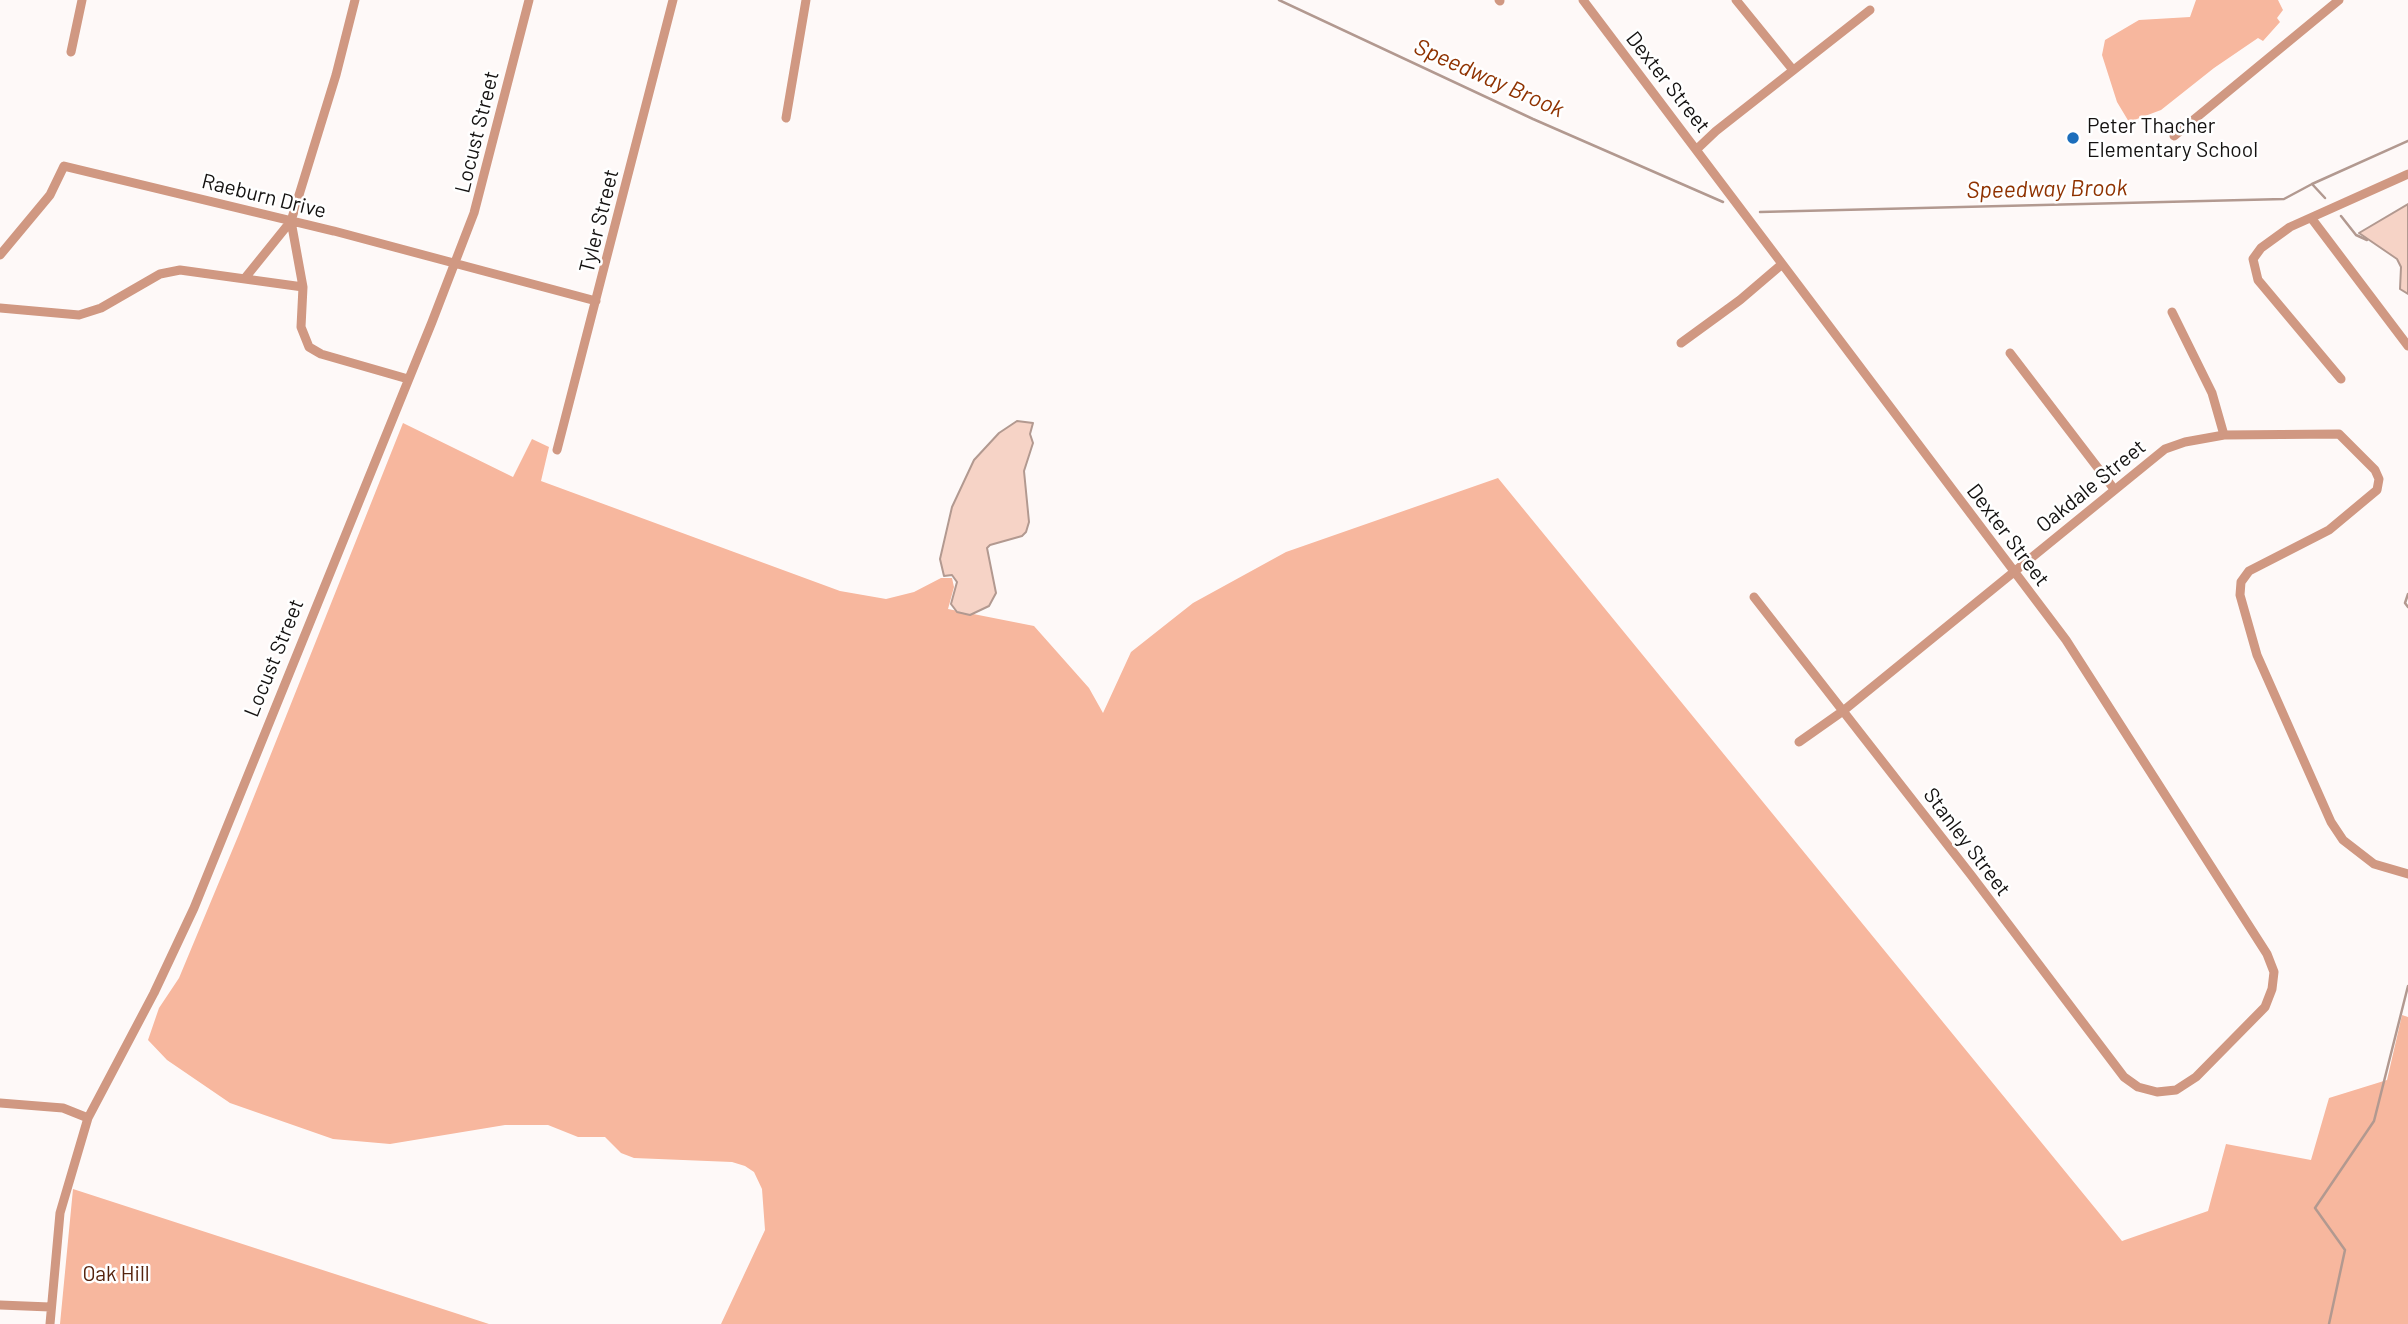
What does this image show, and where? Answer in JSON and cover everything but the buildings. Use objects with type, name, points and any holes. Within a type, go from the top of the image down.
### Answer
[{"type":"street","points":[[71,52],[82,0]]},
{"type":"street","points":[[245,278],[291,221],[333,88],[355,0]]},
{"type":"street","name":"Locust Street","points":[[50,1324],[60,1213],[88,1118],[154,993],[194,908],[454,264],[484,178],[529,0]]},
{"type":"street","name":"Tyler Street","points":[[557,450],[673,0]]},
{"type":"street","points":[[786,118],[806,0]]},
{"type":"street","name":"Dexter Street","points":[[1583,0],[1698,149],[1781,265],[2079,661],[2267,954],[2274,972],[2272,989],[2265,1007],[2196,1077],[2176,1090],[2162,1091]]},
{"type":"street","points":[[1736,0],[1793,70]]},
{"type":"street","points":[[2174,136],[2339,0]]},
{"type":"street","points":[[1698,149],[1870,10]]},
{"type":"street","name":"Raeburn Drive","points":[[0,255],[50,195],[64,166],[291,221],[596,301]]},
{"type":"street","points":[[2341,379],[2258,280],[2253,266],[2261,248],[2275,236],[2408,174]]},
{"type":"street","points":[[2312,219],[2408,346]]},
{"type":"street","points":[[291,221],[303,287],[301,327],[309,346],[321,354],[408,379]]},
{"type":"street","points":[[1681,343],[1740,300],[1781,265]]},
{"type":"street","points":[[0,309],[79,315],[101,308],[160,274],[180,270],[303,287]]},
{"type":"street","points":[[2172,312],[2212,393],[2224,435]]},
{"type":"street","points":[[2010,353],[2114,489]]},
{"type":"street","name":"Oakdale Street","points":[[1799,742],[1843,711],[2165,449],[2185,442],[2224,435],[2339,434],[2375,470],[2379,479],[2377,490],[2329,530],[2249,571],[2241,582],[2240,595],[2257,655],[2331,822],[2343,840],[2374,864],[2408,874]]},
{"type":"street","name":"Stanley Street","points":[[1754,597],[2124,1077],[2138,1087],[2162,1091]]},
{"type":"street","points":[[0,1103],[63,1108],[88,1118]]},
{"type":"street","points":[[0,1305],[50,1307]]},
{"type":"green space","points":[[2196,0],[2278,0],[2283,10],[2277,18],[2280,22],[2263,41],[2258,38],[2214,68],[2161,110],[2129,122],[2117,102],[2102,55],[2105,40],[2139,20],[2190,17]]},
{"type":"green space","points":[[403,423],[513,477],[532,439],[549,447],[541,481],[840,591],[886,599],[914,592],[941,578],[952,578],[954,587],[948,609],[1034,626],[1089,688],[1103,713],[1131,652],[1193,603],[1286,552],[1498,478],[2122,1241],[2208,1211],[2226,1144],[2311,1160],[2329,1098],[2387,1080],[2402,1015],[2408,1017],[2408,1324],[721,1324],[765,1230],[762,1189],[754,1172],[745,1166],[732,1162],[634,1158],[621,1153],[605,1137],[578,1137],[548,1125],[505,1125],[390,1144],[333,1139],[230,1103],[167,1060],[148,1040],[159,1008],[179,978],[239,834]]},
{"type":"green space","name":"Oak Hill","points":[[73,1189],[489,1324],[60,1324]]},
{"type":"shaded area","points":[[2408,204],[2408,294],[2400,289],[2401,267],[2397,259],[2359,233]]},
{"type":"shaded area","points":[[1017,421],[1033,423],[1030,434],[1033,443],[1024,471],[1029,522],[1026,532],[1022,536],[987,548],[996,593],[989,606],[970,615],[957,612],[951,604],[957,582],[952,575],[944,576],[940,559],[952,507],[974,460],[999,433]]},
{"type":"waterway","name":"Speedway Brook","points":[[1279,0],[1533,119],[1723,202]]},
{"type":"waterway","points":[[2312,184],[2408,141]]},
{"type":"waterway","name":"Speedway Brook","points":[[1760,212],[2284,199],[2312,184],[2325,198]]},
{"type":"waterway","name":"Speedway Brook","points":[[2341,216],[2356,235],[2367,240]]},
{"type":"waterway","name":"Speedway Brook","points":[[2408,594],[2405,603],[2408,607]]},
{"type":"waterway","name":"Speedway Brook","points":[[2329,1324],[2345,1250],[2315,1208],[2374,1121],[2408,986]]},
{"type":"place","name":"Peter Thacher Elementary School","points":[[2073,138]]}]
